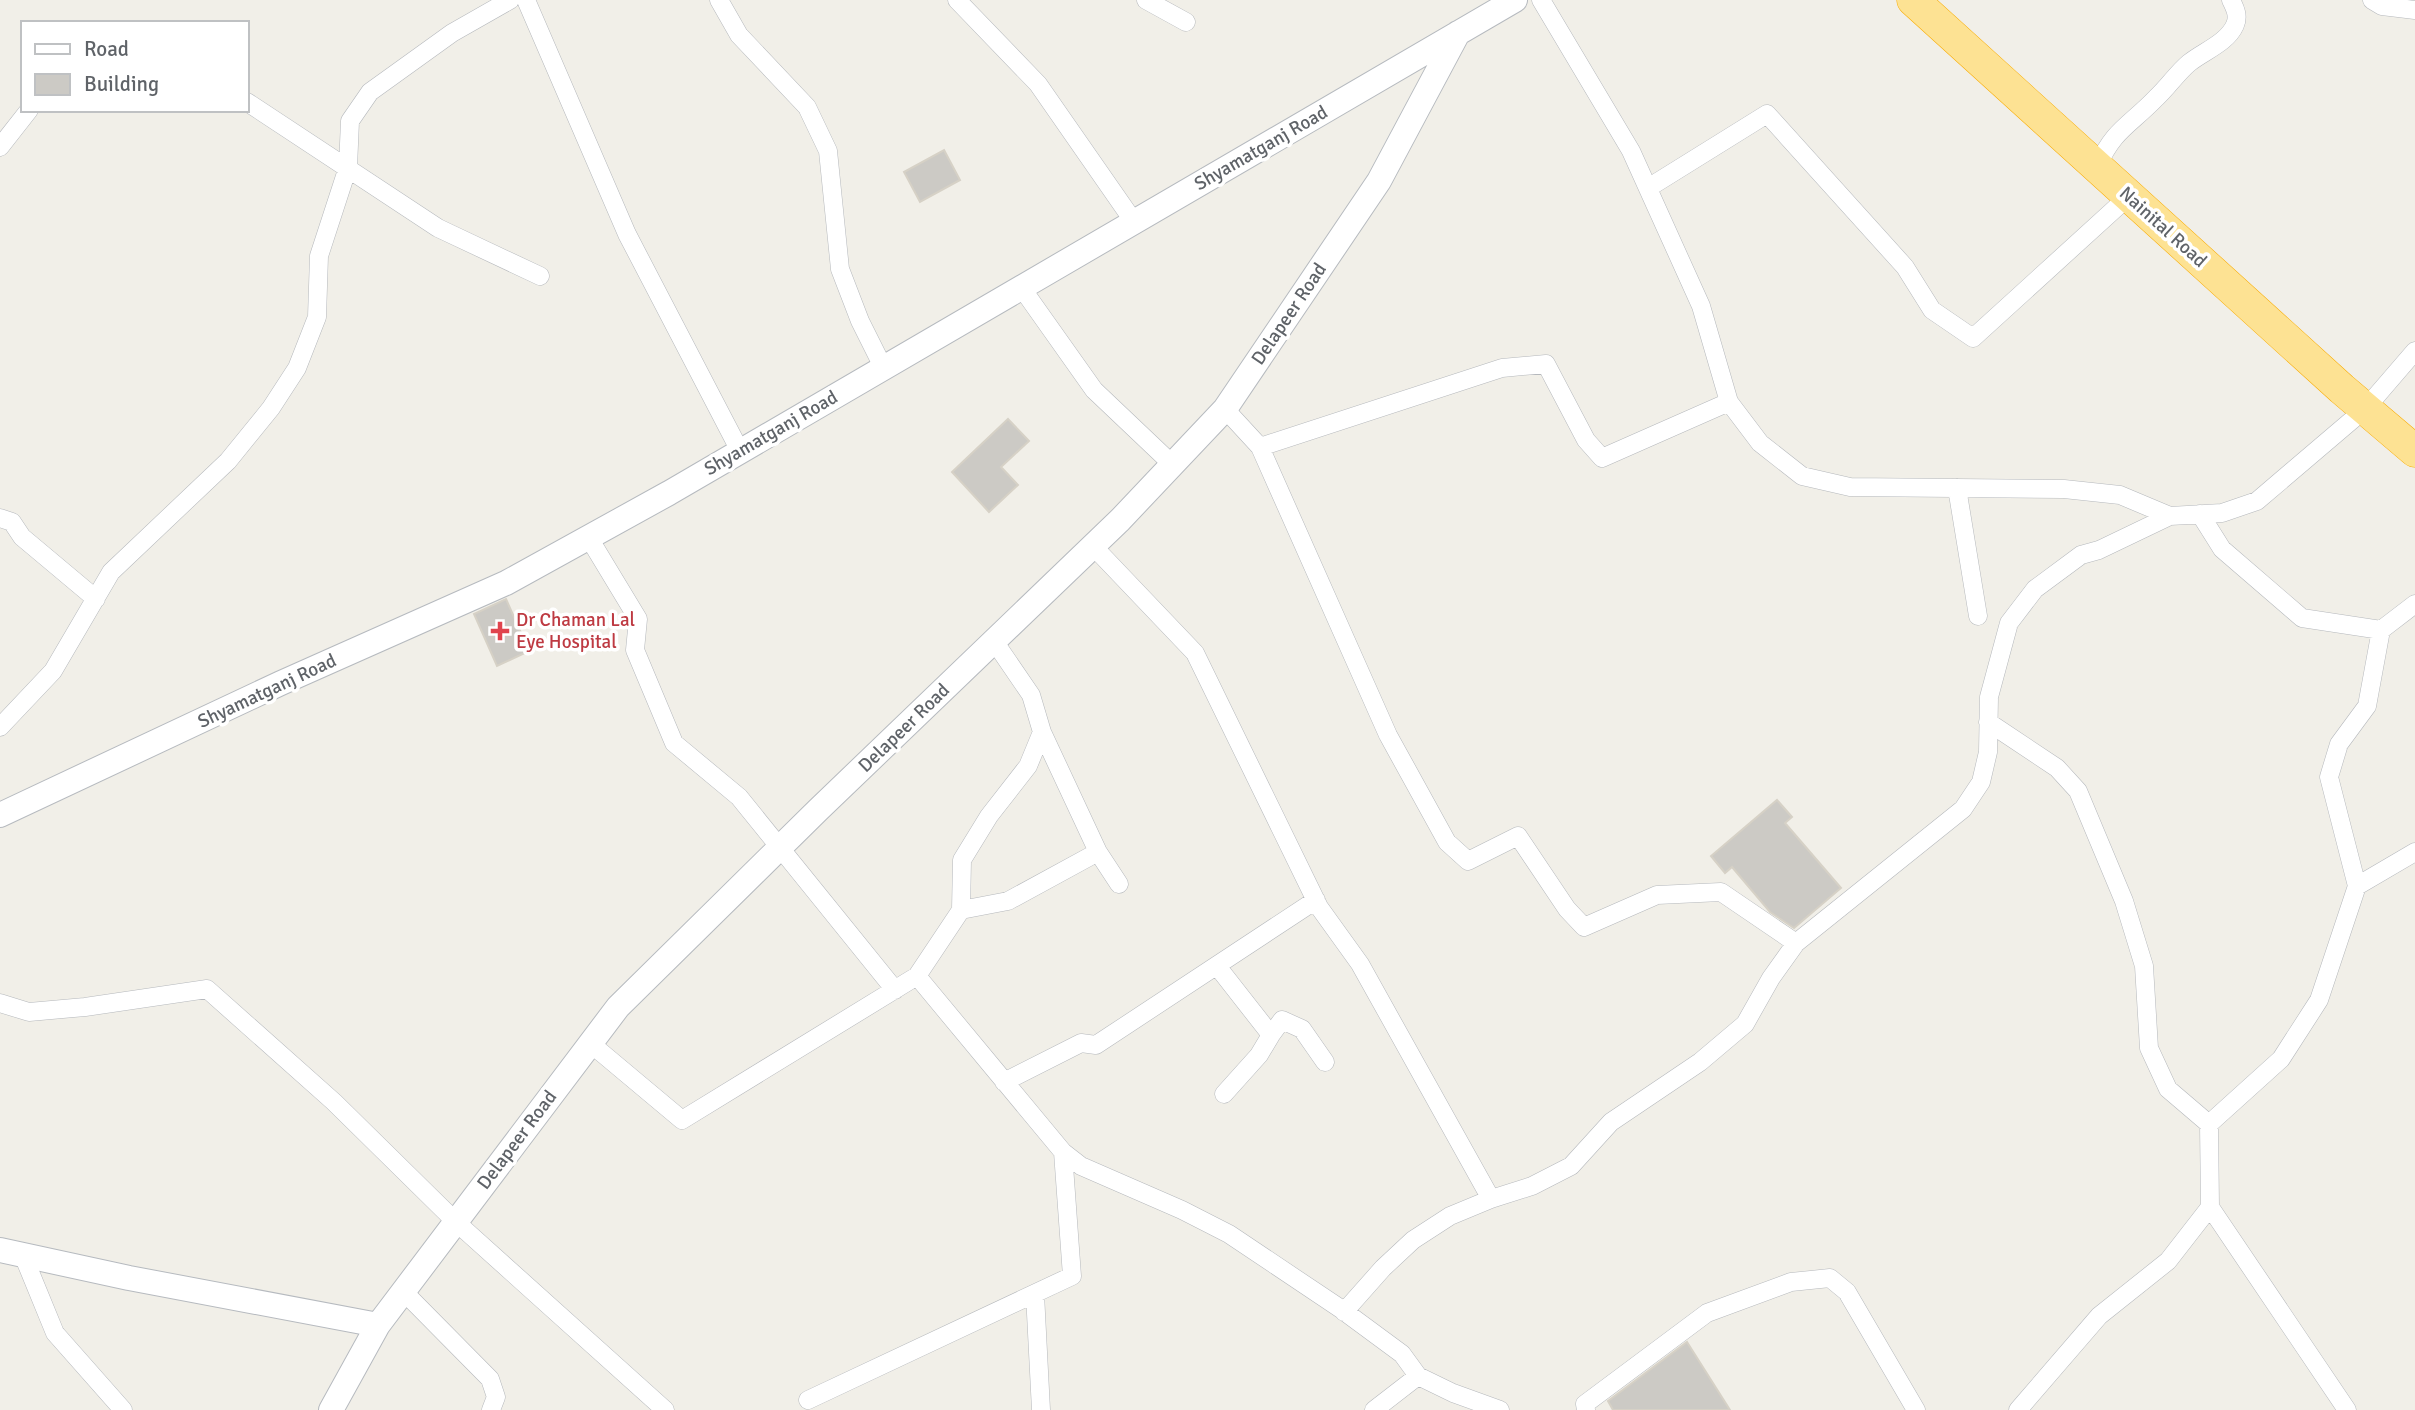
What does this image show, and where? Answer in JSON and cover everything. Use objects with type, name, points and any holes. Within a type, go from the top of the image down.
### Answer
[{"type":"highway","name":"Nainital Road","points":[[1913,0],[2365,409],[2415,451]]},
{"type":"street","points":[[0,727],[53,671],[111,572],[228,461],[271,408],[297,368],[317,317],[319,256],[348,167],[350,121],[370,93],[452,33],[510,0]]},
{"type":"street","points":[[526,0],[627,234],[740,451]]},
{"type":"street","points":[[719,0],[739,35],[807,107],[828,151],[840,269],[860,321],[883,367]]},
{"type":"street","points":[[957,0],[1038,84],[1134,222]]},
{"type":"street","points":[[1146,0],[1186,22]]},
{"type":"street","name":"Shyamatganj Road","points":[[0,816],[281,683],[506,583],[740,451],[1515,0]]},
{"type":"street","points":[[1541,0],[1631,151],[1702,306],[1730,402],[1760,443],[1802,476],[1850,486],[2064,489],[2120,495],[2170,516]]},
{"type":"street","points":[[2097,167],[2106,147],[2116,134],[2189,64],[2227,36],[2236,24],[2237,13],[2231,0]]},
{"type":"street","points":[[2372,0],[2382,6],[2415,10]]},
{"type":"street","name":"Delapeer Road","points":[[331,1410],[378,1325],[618,1007],[1093,546],[1225,409],[1379,181],[1458,33]]},
{"type":"street","points":[[248,103],[438,228],[540,276]]},
{"type":"street","points":[[0,147],[27,112]]},
{"type":"street","points":[[1648,188],[1767,114],[1905,267],[1932,310],[1973,338],[2129,196]]},
{"type":"street","points":[[1021,287],[1094,390],[1173,465]]},
{"type":"street","points":[[1344,1312],[1383,1268],[1413,1240],[1450,1216],[1490,1199],[1532,1186],[1571,1166],[1611,1122],[1700,1062],[1745,1024],[1771,978],[1796,943],[1963,809],[1981,782],[1988,752],[1989,697],[2009,623],[2035,589],[2081,555],[2099,550],[2170,516],[2222,513],[2257,501],[2365,409],[2415,351]]},
{"type":"street","points":[[1260,447],[1502,368],[1546,364],[1586,440],[1602,457],[1730,402]]},
{"type":"street","points":[[1225,409],[1260,447],[1388,734],[1447,842],[1468,861],[1518,836],[1567,909],[1584,927],[1657,895],[1721,892],[1796,943]]},
{"type":"street","points":[[1957,488],[1978,616]]},
{"type":"street","points":[[2200,514],[2222,549],[2302,618],[2381,631]]},
{"type":"street","points":[[0,519],[12,522],[22,537],[96,599]]},
{"type":"street","points":[[589,538],[638,619],[635,650],[674,743],[739,797],[895,990]]},
{"type":"street","points":[[1093,546],[1195,653],[1316,900],[1360,964],[1490,1199]]},
{"type":"street","points":[[2347,1410],[2210,1207],[2209,1124],[2281,1059],[2319,1000],[2357,886],[2329,777],[2339,744],[2367,706],[2381,631],[2415,604]]},
{"type":"street","points":[[994,641],[1031,695],[1042,732],[1098,852],[1119,884]]},
{"type":"street","points":[[1988,722],[2057,768],[2078,792],[2124,901],[2144,966],[2149,1048],[2168,1089],[2209,1124]]},
{"type":"street","points":[[590,1043],[682,1121],[917,976],[961,910],[962,860],[989,816],[1028,766],[1042,732]]},
{"type":"street","points":[[961,910],[1008,901],[1098,852]]},
{"type":"street","points":[[2357,886],[2415,852]]},
{"type":"street","points":[[1004,1082],[1081,1043],[1096,1045],[1316,900]]},
{"type":"street","points":[[1217,966],[1271,1035]]},
{"type":"street","points":[[917,976],[1063,1152],[1080,1166],[1182,1209],[1229,1234],[1402,1354],[1418,1376],[1453,1393],[1500,1410]]},
{"type":"street","points":[[0,1003],[29,1012],[85,1007],[207,989],[334,1102],[456,1222],[665,1410]]},
{"type":"street","points":[[1224,1094],[1259,1055],[1282,1020],[1302,1029],[1325,1062]]},
{"type":"street","points":[[808,1401],[1072,1276],[1063,1152]]},
{"type":"street","points":[[2018,1410],[2099,1317],[2168,1261],[2210,1207]]},
{"type":"street","points":[[12,1252],[129,1278],[378,1325]]},
{"type":"street","points":[[12,1252],[55,1333],[123,1410]]},
{"type":"street","points":[[1586,1410],[1585,1404],[1707,1313],[1791,1282],[1830,1278],[1847,1292],[1916,1410]]},
{"type":"street","points":[[403,1292],[490,1379],[496,1396],[491,1410]]},
{"type":"street","points":[[1035,1294],[1041,1410]]},
{"type":"street","points":[[1374,1410],[1418,1376]]},
{"type":"building","points":[[944,150],[960,180],[920,202],[904,172]]},
{"type":"building","points":[[1008,419],[1029,441],[1001,467],[1018,485],[989,512],[952,472]]},
{"type":"building","points":[[506,599],[529,651],[497,666],[474,614]]},
{"type":"building","points":[[1777,800],[1792,817],[1785,823],[1841,888],[1794,928],[1770,912],[1732,867],[1725,873],[1711,856]]},
{"type":"building","points":[[1687,1342],[1730,1410],[1613,1410],[1608,1401]]},
{"type":"place","name":"Dr Chaman Lal Eye Hospital","points":[[500,631]]}]
